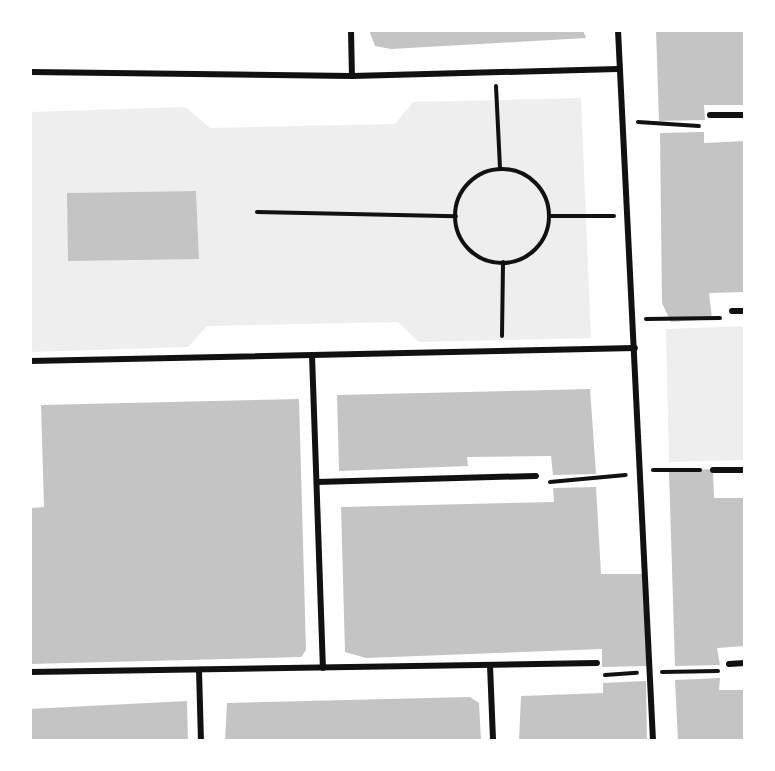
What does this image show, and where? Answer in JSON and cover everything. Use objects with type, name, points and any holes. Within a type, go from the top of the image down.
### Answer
[{"type":"street","points":[[351,30],[352,76]]},
{"type":"street","points":[[618,30],[618,69],[623,117],[653,741]]},
{"type":"street","points":[[30,72],[352,76],[618,69]]},
{"type":"street","points":[[710,116],[745,115]]},
{"type":"street","points":[[732,311],[745,310]]},
{"type":"street","points":[[30,360],[635,348]]},
{"type":"street","points":[[312,355],[323,668]]},
{"type":"street","points":[[713,470],[745,470]]},
{"type":"street","points":[[317,482],[536,476]]},
{"type":"street","points":[[30,672],[597,663]]},
{"type":"street","points":[[729,664],[745,663]]},
{"type":"street","points":[[490,665],[494,741]]},
{"type":"street","points":[[199,670],[201,741]]},
{"type":"path","points":[[495,72],[500,169]]},
{"type":"path","points":[[623,117],[652,127],[712,125],[710,116]]},
{"type":"path","points":[[500,169],[534,181],[549,216],[534,251],[502,262],[470,250],[456,216],[465,187],[500,169]]},
{"type":"path","points":[[257,212],[456,216]]},
{"type":"path","points":[[549,216],[628,216]]},
{"type":"path","points":[[501,351],[502,262]]},
{"type":"path","points":[[633,320],[735,318],[732,311]]},
{"type":"path","points":[[536,476],[546,482],[616,479],[640,469],[713,470]]},
{"type":"path","points":[[597,663],[599,675],[730,670],[729,664]]},
{"type":"shaded area","points":[[581,98],[591,338],[419,342],[398,322],[207,326],[188,347],[30,352],[30,112],[186,107],[210,128],[395,124],[413,102]],"holes":[[[196,191],[199,259],[68,193]]]},
{"type":"shaded area","points":[[745,326],[745,460],[669,462],[666,329]]},
{"type":"building","points":[[369,30],[583,30],[586,38],[391,49],[375,46]]},
{"type":"building","points":[[656,30],[745,30],[745,105],[704,105],[705,120],[659,121]]},
{"type":"building","points":[[704,132],[704,143],[745,141],[745,292],[709,293],[712,319],[671,322],[662,303],[660,133]]},
{"type":"building","points":[[196,191],[199,259],[68,261],[67,193]]},
{"type":"building","points":[[590,389],[596,474],[553,475],[551,456],[467,457],[468,466],[339,471],[337,395]]},
{"type":"building","points":[[299,399],[306,650],[301,657],[30,664],[30,508],[44,507],[41,405]]},
{"type":"building","points":[[713,469],[714,498],[745,498],[745,646],[717,648],[720,665],[675,666],[669,471]]},
{"type":"building","points":[[596,487],[601,574],[642,574],[647,666],[602,667],[602,649],[366,658],[345,652],[341,507],[554,502],[553,488]]},
{"type":"building","points":[[720,678],[719,690],[745,690],[745,741],[678,741],[675,680]]},
{"type":"building","points":[[646,681],[647,741],[519,741],[521,696],[603,693],[603,683]]},
{"type":"building","points":[[470,697],[479,703],[481,741],[225,741],[227,703]]},
{"type":"building","points":[[187,701],[188,741],[30,741],[30,709]]}]
